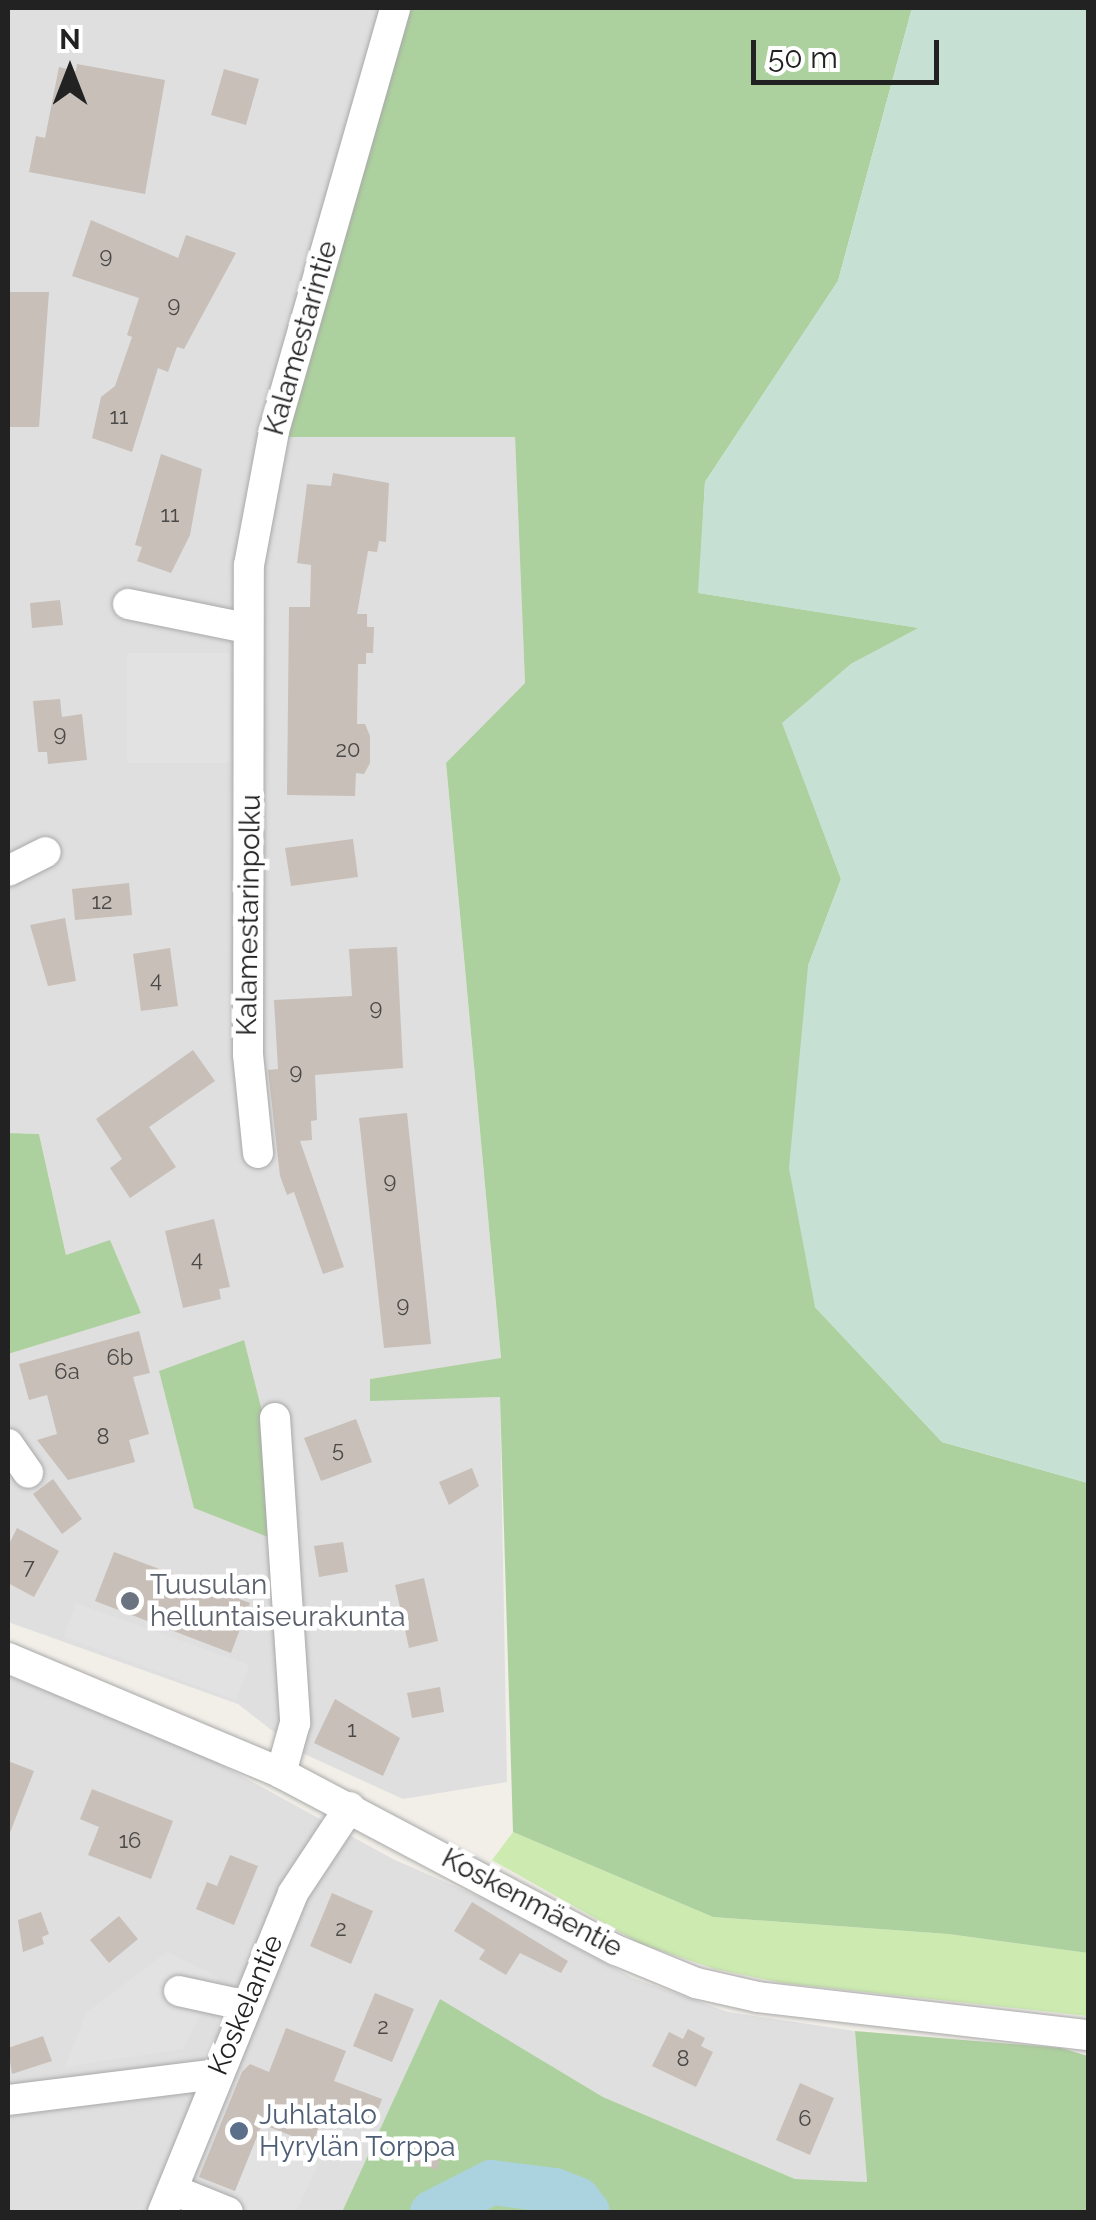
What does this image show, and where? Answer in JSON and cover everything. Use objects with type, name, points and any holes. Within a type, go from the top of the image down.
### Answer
[{"type":"street","name":"Kalamestarintie","points":[[248,676],[248,565],[274,432],[395,8]]},
{"type":"street","points":[[128,604],[246,628]]},
{"type":"street","name":"Kalamestarinpolku","points":[[248,676],[248,1054],[258,1153]]},
{"type":"street","points":[[8,872],[46,852]]},
{"type":"street","points":[[276,1418],[295,1723],[281,1773]]},
{"type":"street","points":[[8,1444],[28,1472]]},
{"type":"street","name":"Koskenmäentie","points":[[8,1658],[281,1773],[616,1950],[696,1982],[758,1997],[1088,2035]]},
{"type":"street","name":"Koskelantie","points":[[168,2201],[244,2005],[294,1893],[350,1808]]},
{"type":"street","points":[[179,1991],[244,2005]]},
{"type":"street","points":[[8,2100],[217,2074]]},
{"type":"street","points":[[168,2201],[228,2212]]},
{"type":"shaded area","points":[[8,8],[407,8],[281,437],[515,436],[525,683],[446,764],[501,1359],[370,1379],[370,1400],[500,1397],[507,1782],[403,1799],[300,1752],[238,1704],[8,1622],[8,1354],[141,1312],[66,1255],[39,1134],[8,1133]]},
{"type":"shaded area","points":[[127,653],[230,653],[230,763],[127,763]]},
{"type":"shaded area","points":[[76,1603],[249,1665],[236,1700],[64,1637]]},
{"type":"shaded area","points":[[8,1676],[178,1741],[393,1859],[500,1906],[633,1978],[728,2012],[855,2031],[867,2182],[795,2179],[603,2097],[440,2000],[342,2212],[8,2212]]},
{"type":"shaded area","points":[[167,1952],[218,1977],[183,2049],[65,2067],[86,2013]]},
{"type":"shaded area","points":[[256,2138],[319,2163],[296,2212],[179,2212],[191,2185],[231,2201]]},
{"type":"green space","points":[[407,8],[912,8],[838,281],[705,482],[699,593],[920,628],[851,664],[783,723],[841,879],[808,966],[815,1307],[942,1442],[1088,1483],[1088,1953],[948,1934],[713,1917],[513,1832],[500,1397],[370,1401],[370,1379],[501,1358],[446,763],[525,683],[515,437],[280,437]]},
{"type":"green space","points":[[912,8],[1088,8],[1088,1483],[942,1442],[815,1307],[789,1168],[808,966],[841,879],[782,723],[851,664],[918,628],[698,593],[705,482],[838,281]]},
{"type":"green space","points":[[8,1133],[39,1134],[66,1255],[110,1240],[141,1313],[8,1354]]},
{"type":"green space","points":[[244,1340],[268,1435],[268,1537],[194,1508],[159,1371]]},
{"type":"green space","points":[[513,1832],[713,1917],[948,1934],[1088,1953],[1088,2016],[782,1983],[715,1969],[641,1944],[492,1860]]},
{"type":"green space","points":[[440,1999],[603,2097],[795,2179],[867,2182],[855,2031],[1061,2048],[1088,2056],[1088,2212],[342,2212]]},
{"type":"building","points":[[77,64],[165,80],[145,194],[29,172],[36,136],[45,138],[59,67],[76,71]]},
{"type":"building","points":[[224,69],[259,79],[246,125],[211,115]]},
{"type":"building","points":[[91,220],[178,258],[186,235],[236,253],[184,349],[177,347],[168,372],[158,368],[132,452],[92,438],[101,397],[115,386],[132,337],[127,335],[139,298],[72,276]]},
{"type":"building","points":[[8,292],[49,292],[39,427],[8,427]]},
{"type":"building","points":[[161,454],[202,469],[190,535],[171,573],[137,561],[142,547],[135,545]]},
{"type":"building","points":[[333,473],[389,483],[386,542],[379,541],[377,552],[368,551],[357,614],[367,614],[367,627],[374,627],[373,653],[366,653],[366,664],[358,664],[357,724],[365,724],[370,736],[370,763],[364,774],[356,773],[355,796],[287,795],[289,607],[310,607],[311,565],[297,563],[307,484],[331,486]]},
{"type":"building","points":[[60,600],[63,625],[32,628],[30,603]]},
{"type":"building","points":[[60,699],[62,717],[82,714],[87,760],[48,764],[47,752],[38,752],[33,701]]},
{"type":"building","points":[[353,839],[358,877],[291,886],[285,848]]},
{"type":"building","points":[[129,883],[132,915],[75,920],[72,889]]},
{"type":"building","points":[[65,918],[76,981],[48,986],[30,925]]},
{"type":"building","points":[[397,947],[403,1068],[315,1075],[317,1120],[311,1121],[312,1140],[300,1141],[344,1267],[323,1274],[294,1192],[287,1195],[280,1176],[268,1070],[278,1069],[274,1000],[352,996],[349,949]]},
{"type":"building","points":[[170,948],[178,1006],[141,1011],[133,954]]},
{"type":"building","points":[[193,1050],[215,1081],[149,1127],[176,1167],[130,1198],[110,1168],[122,1159],[96,1119]]},
{"type":"building","points":[[407,1113],[431,1344],[384,1348],[359,1118]]},
{"type":"building","points":[[214,1219],[230,1287],[219,1289],[221,1299],[183,1308],[165,1231]]},
{"type":"building","points":[[139,1331],[150,1373],[133,1377],[149,1434],[129,1440],[135,1462],[68,1480],[37,1440],[57,1434],[47,1395],[29,1400],[19,1364]]},
{"type":"building","points":[[356,1419],[372,1462],[321,1481],[304,1438]]},
{"type":"building","points":[[472,1468],[479,1486],[449,1505],[439,1482]]},
{"type":"building","points":[[53,1479],[82,1519],[62,1534],[33,1494]]},
{"type":"building","points":[[17,1528],[59,1551],[34,1597],[8,1583],[8,1546]]},
{"type":"building","points":[[343,1542],[348,1572],[319,1577],[314,1546]]},
{"type":"building","points":[[114,1552],[250,1603],[231,1653],[95,1601]]},
{"type":"building","points":[[424,1578],[438,1641],[409,1648],[395,1585]]},
{"type":"building","points":[[440,1687],[444,1712],[412,1718],[407,1693]]},
{"type":"building","points":[[335,1699],[400,1738],[383,1776],[314,1743]]},
{"type":"building","points":[[8,1761],[34,1771],[9,1835],[8,1835]]},
{"type":"building","points":[[92,1789],[173,1821],[151,1879],[88,1855],[99,1827],[80,1819]]},
{"type":"building","points":[[230,1855],[258,1866],[234,1925],[196,1909],[207,1882],[217,1886]]},
{"type":"building","points":[[332,1893],[373,1911],[351,1964],[310,1946]]},
{"type":"building","points":[[472,1902],[568,1961],[561,1973],[520,1953],[506,1975],[479,1959],[485,1950],[454,1931]]},
{"type":"building","points":[[41,1912],[49,1934],[42,1937],[44,1944],[23,1952],[18,1920]]},
{"type":"building","points":[[119,1916],[138,1939],[109,1963],[90,1940]]},
{"type":"building","points":[[375,1993],[414,2009],[392,2062],[353,2046]]},
{"type":"building","points":[[286,2028],[346,2051],[334,2081],[382,2099],[373,2123],[328,2106],[312,2144],[262,2124],[235,2191],[199,2177],[242,2072],[250,2064],[269,2072]]},
{"type":"building","points":[[688,2029],[705,2038],[701,2046],[713,2052],[696,2087],[652,2066],[669,2032],[683,2039]]},
{"type":"building","points":[[43,2036],[52,2061],[12,2074],[8,2048]]},
{"type":"building","points":[[800,2083],[834,2098],[810,2155],[776,2140]]},
{"type":"building","points":[[416,2143],[443,2150],[437,2170],[410,2161]]},
{"type":"waterway","points":[[432,2212],[491,2182],[554,2190],[577,2199],[587,2212]]},
{"type":"place","name":"Tuusulan helluntaiseurakunta","points":[[130,1601]]},
{"type":"place","name":"Juhlatalo Hyrylän Torppa","points":[[239,2131]]}]
